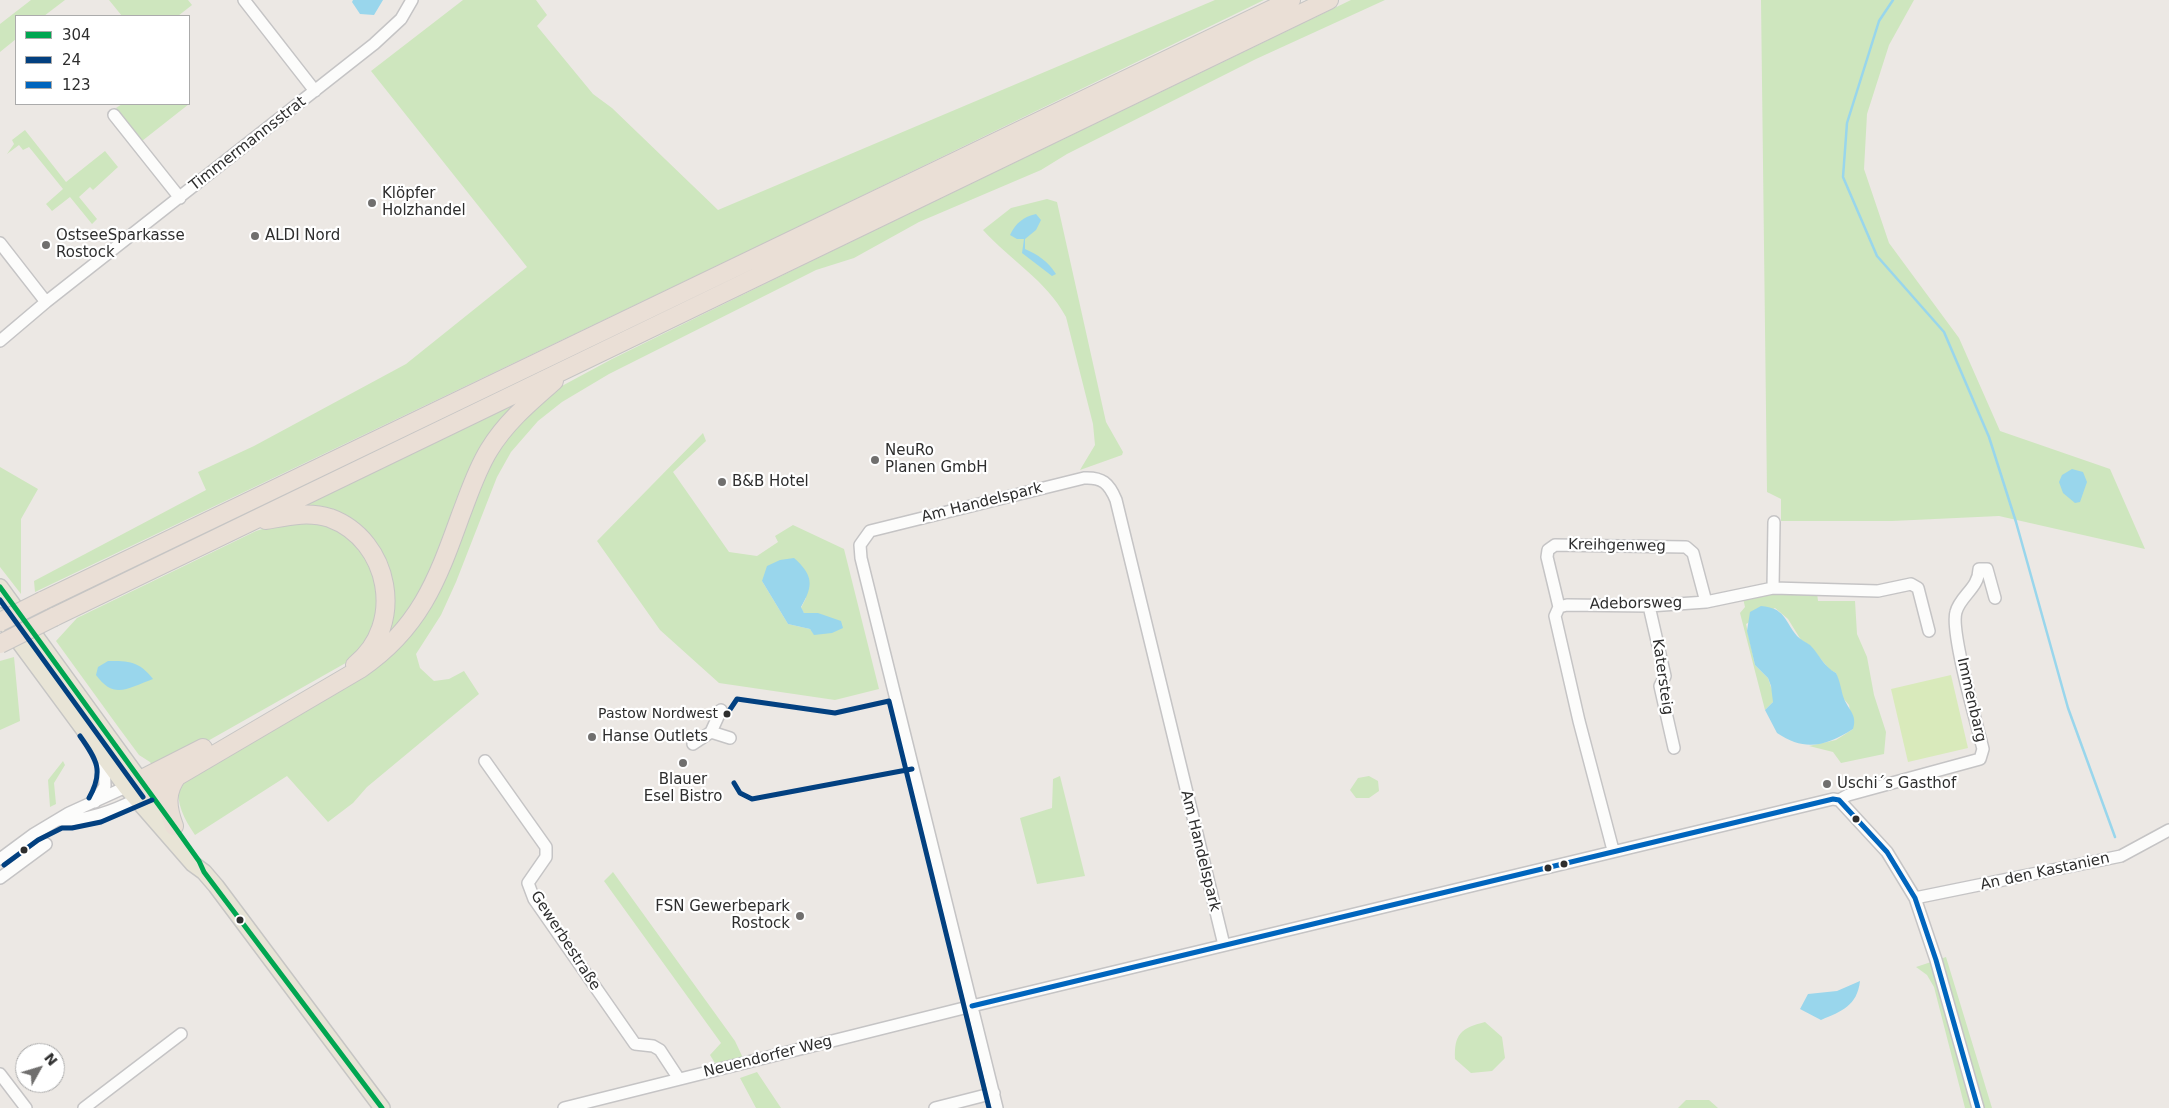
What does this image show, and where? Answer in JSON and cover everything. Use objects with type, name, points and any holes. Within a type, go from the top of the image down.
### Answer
[{"type":"highway","points":[[0,622],[1291,0]]},
{"type":"highway","points":[[0,644],[244,524],[1329,0]]},
{"type":"highway","points":[[138,790],[178,775],[360,669],[390,647],[410,625],[428,596],[439,574],[471,488],[489,451],[511,421],[569,367]]},
{"type":"highway","points":[[138,790],[225,737],[354,666],[362,660],[380,629],[386,601],[385,584],[376,557],[356,533],[330,518],[313,514],[296,514],[244,524]]},
{"type":"highway","points":[[174,826],[167,800],[172,784],[178,775]]},
{"type":"main road","points":[[0,587],[138,790],[193,864],[204,872]]},
{"type":"main road","points":[[0,616],[104,757],[174,826],[204,872],[378,1107]]},
{"type":"street","name":"Timmermannsstrat","points":[[244,0],[316,91]]},
{"type":"street","name":"Timmermannsstrat","points":[[0,341],[46,302],[316,91],[394,27],[407,11],[412,0]]},
{"type":"street","name":"Timmermannsstrat","points":[[114,115],[180,198]]},
{"type":"street","points":[[0,243],[46,302]]},
{"type":"street","name":"Am Handelspark","points":[[972,1006],[863,567],[860,545],[870,531],[1084,478],[1100,479],[1106,482],[1116,500],[1224,946]]},
{"type":"street","points":[[1773,588],[1774,522]]},
{"type":"street","name":"Kreihgenweg","points":[[1559,607],[1547,557],[1548,550],[1555,545],[1686,547],[1693,553],[1706,602]]},
{"type":"street","name":"Immenbarg","points":[[1839,800],[1848,795],[1980,759],[1983,749],[1957,642],[1955,612],[1979,578],[1979,569],[1988,569],[1995,598]]},
{"type":"street","name":"Adeborsweg","points":[[1559,607],[1567,605],[1649,606],[1706,602],[1773,588],[1878,591],[1911,584],[1918,588],[1928,631]]},
{"type":"street","name":"Katersteig","points":[[1649,606],[1665,676],[1660,686],[1674,748]]},
{"type":"street","points":[[1559,607],[1554,616],[1579,722],[1613,850]]},
{"type":"street","points":[[694,744],[710,732],[721,710]]},
{"type":"street","points":[[710,732],[730,738]]},
{"type":"street","points":[[95,802],[105,786],[104,757]]},
{"type":"street","name":"Gewerbestraße","points":[[485,761],[546,847],[546,858],[528,883],[534,899],[634,1044],[653,1046],[660,1050],[679,1079]]},
{"type":"street","points":[[0,859],[34,834],[69,813],[95,802],[138,790]]},
{"type":"street","points":[[60,820],[71,821],[98,815],[138,790]]},
{"type":"street","name":"Neuendorfer Weg","points":[[564,1108],[972,1006],[1613,850],[1826,799],[1839,800]]},
{"type":"street","points":[[1839,800],[1886,852],[1916,898],[1939,969],[1978,1108]]},
{"type":"street","name":"An den Kastanien","points":[[1916,898],[2121,856],[2169,830]]},
{"type":"street","points":[[0,878],[46,844]]},
{"type":"street","points":[[972,1006],[998,1108]]},
{"type":"street","points":[[84,1108],[181,1034]]},
{"type":"street","points":[[0,1074],[26,1108]]},
{"type":"street","points":[[935,1108],[994,1093]]},
{"type":"green space","points":[[31,0],[65,0],[45,15],[15,15],[15,40],[0,52],[0,24]]},
{"type":"green space","points":[[109,0],[188,0],[192,5],[179,15],[121,15]]},
{"type":"green space","points":[[463,0],[536,0],[547,15],[537,26],[593,94],[612,108],[718,210],[1215,0],[1264,0],[771,240],[35,592],[34,581],[206,490],[198,472],[254,446],[406,364],[527,267],[371,71]]},
{"type":"green space","points":[[1351,0],[1385,0],[1256,59],[1067,154],[1041,170],[919,222],[854,258],[816,270],[609,374],[562,402],[538,421],[511,452],[497,477],[441,615],[416,654],[420,668],[434,681],[449,679],[464,671],[479,694],[367,787],[353,803],[328,822],[287,776],[195,835],[182,810],[178,783],[401,641],[497,445],[547,394],[612,359],[832,251]]},
{"type":"green space","points":[[1761,0],[1914,0],[1889,45],[1867,114],[1864,169],[1889,243],[1959,338],[2000,431],[2110,469],[2145,549],[1999,516],[1892,521],[1781,521],[1781,499],[1767,492]]},
{"type":"green space","points":[[120,105],[188,105],[142,141],[116,108]]},
{"type":"green space","points":[[25,130],[66,182],[105,151],[118,167],[93,190],[90,187],[79,197],[97,219],[92,224],[70,197],[52,211],[46,204],[63,189],[29,147],[23,150],[19,145],[7,154],[14,144],[12,140]]},
{"type":"green space","points":[[1047,199],[1057,202],[1106,422],[1123,452],[1122,455],[1080,470],[1095,445],[1093,424],[1066,317],[1058,304],[1038,281],[983,230],[1011,208]]},
{"type":"green space","points":[[531,396],[521,405],[412,615],[378,643],[379,553],[296,509]]},
{"type":"green space","points":[[703,433],[706,441],[673,472],[729,552],[757,556],[778,542],[775,536],[793,525],[844,549],[879,689],[835,700],[719,683],[660,630],[597,541]],"holes":[[[762,581],[806,598],[801,608],[804,613],[818,613],[815,635],[810,629],[788,624]]]},
{"type":"green space","points":[[0,467],[38,489],[21,519],[21,594],[0,567]]},
{"type":"green space","points":[[300,517],[342,529],[376,568],[381,612],[358,656],[183,755],[154,768],[150,762],[139,755],[56,641],[77,618],[256,531]]},
{"type":"green space","points":[[1773,592],[1817,593],[1818,601],[1855,601],[1857,634],[1867,657],[1874,695],[1886,732],[1884,754],[1841,763],[1833,752],[1809,746],[1836,740],[1853,729],[1849,705],[1843,698],[1836,673],[1830,670],[1809,645],[1801,640],[1788,619],[1775,608],[1746,624],[1755,665],[1768,678],[1774,696],[1773,702],[1765,710],[1740,613],[1745,607],[1743,598]]},
{"type":"green space","points":[[14,657],[20,721],[0,730],[0,661]]},
{"type":"green space","points":[[1951,675],[1968,748],[1908,762],[1891,689]]},
{"type":"green space","points":[[63,761],[65,765],[54,783],[56,804],[50,807],[48,780]]},
{"type":"green space","points":[[1060,776],[1085,876],[1037,884],[1020,818],[1052,808],[1053,779]]},
{"type":"green space","points":[[1369,776],[1378,781],[1379,791],[1369,798],[1356,798],[1350,790],[1358,778]]},
{"type":"green space","points":[[613,872],[735,1041],[743,1058],[715,1063],[710,1055],[721,1043],[604,881]]},
{"type":"green space","points":[[1946,957],[1992,1108],[1965,1108],[1934,987],[1927,975],[1916,967]]},
{"type":"green space","points":[[1485,1022],[1502,1037],[1505,1058],[1492,1071],[1471,1073],[1455,1059],[1456,1044],[1461,1033],[1470,1027]]},
{"type":"green space","points":[[757,1072],[781,1108],[756,1108],[740,1078]]},
{"type":"green space","points":[[1686,1100],[1709,1100],[1718,1108],[1678,1108]]},
{"type":"water","points":[[353,0],[383,0],[374,15],[360,14],[352,2]]},
{"type":"water","points":[[1036,214],[1041,220],[1036,230],[1025,239],[1025,249],[1050,265],[1056,274],[1052,276],[1022,253],[1024,239],[1017,239],[1010,235],[1020,221]]},
{"type":"water","points":[[2072,469],[2083,472],[2087,482],[2080,502],[2075,503],[2063,493],[2059,482],[2062,475]]},
{"type":"water","points":[[794,558],[805,570],[810,581],[808,592],[801,607],[804,613],[818,613],[841,621],[843,628],[832,633],[814,635],[810,629],[788,624],[762,581],[767,566],[780,560]]},
{"type":"water","points":[[1761,606],[1780,612],[1797,636],[1810,645],[1825,664],[1836,673],[1845,701],[1853,715],[1853,729],[1824,743],[1806,745],[1787,739],[1777,733],[1765,710],[1773,702],[1771,686],[1768,678],[1755,665],[1747,631],[1750,612]]},
{"type":"water","points":[[108,661],[122,661],[138,665],[153,679],[129,688],[115,690],[103,683],[96,675],[98,667]]},
{"type":"water","points":[[1860,981],[1856,996],[1852,1002],[1836,1014],[1821,1020],[1800,1009],[1808,994],[1837,991]]},
{"type":"waterway","points":[[1893,0],[1879,21],[1847,123],[1843,177],[1877,256],[1944,332],[1989,437],[2016,522],[2068,708],[2115,837]]},
{"type":"transit line","name":"304","points":[[0,587],[174,826],[199,861],[204,872],[382,1108]]},
{"type":"transit line","name":"24","points":[[0,600],[143,797]]},
{"type":"transit line","name":"24","points":[[727,714],[737,699],[835,713],[889,701],[989,1108]]},
{"type":"transit line","name":"24","points":[[80,736],[91,752],[96,766],[96,780],[89,798]]},
{"type":"transit line","name":"24","points":[[734,783],[740,793],[752,799],[912,769]]},
{"type":"transit line","name":"123","points":[[972,1006],[1833,799],[1839,800],[1887,852],[1915,898],[1936,960],[1978,1108]]},
{"type":"transit line","name":"24","points":[[4,865],[38,840],[62,828],[72,828],[101,822],[152,800]]},
{"type":"place","name":"Klöpfer Holzhandel","points":[[372,203]]},
{"type":"place","name":"ALDI Nord","points":[[255,236]]},
{"type":"place","name":"OstseeSparkasse Rostock","points":[[46,245]]},
{"type":"place","name":"NeuRo Planen GmbH","points":[[875,460]]},
{"type":"place","name":"B&B Hotel","points":[[722,482]]},
{"type":"place","name":"Pastow Nordwest","points":[[727,714]]},
{"type":"place","name":"Hanse Outlets","points":[[592,737]]},
{"type":"place","name":"Blauer Esel Bistro","points":[[683,763]]},
{"type":"place","name":"Uschi´s Gasthof","points":[[1827,784]]},
{"type":"place","name":"FSN Gewerbepark Rostock","points":[[800,916]]}]
